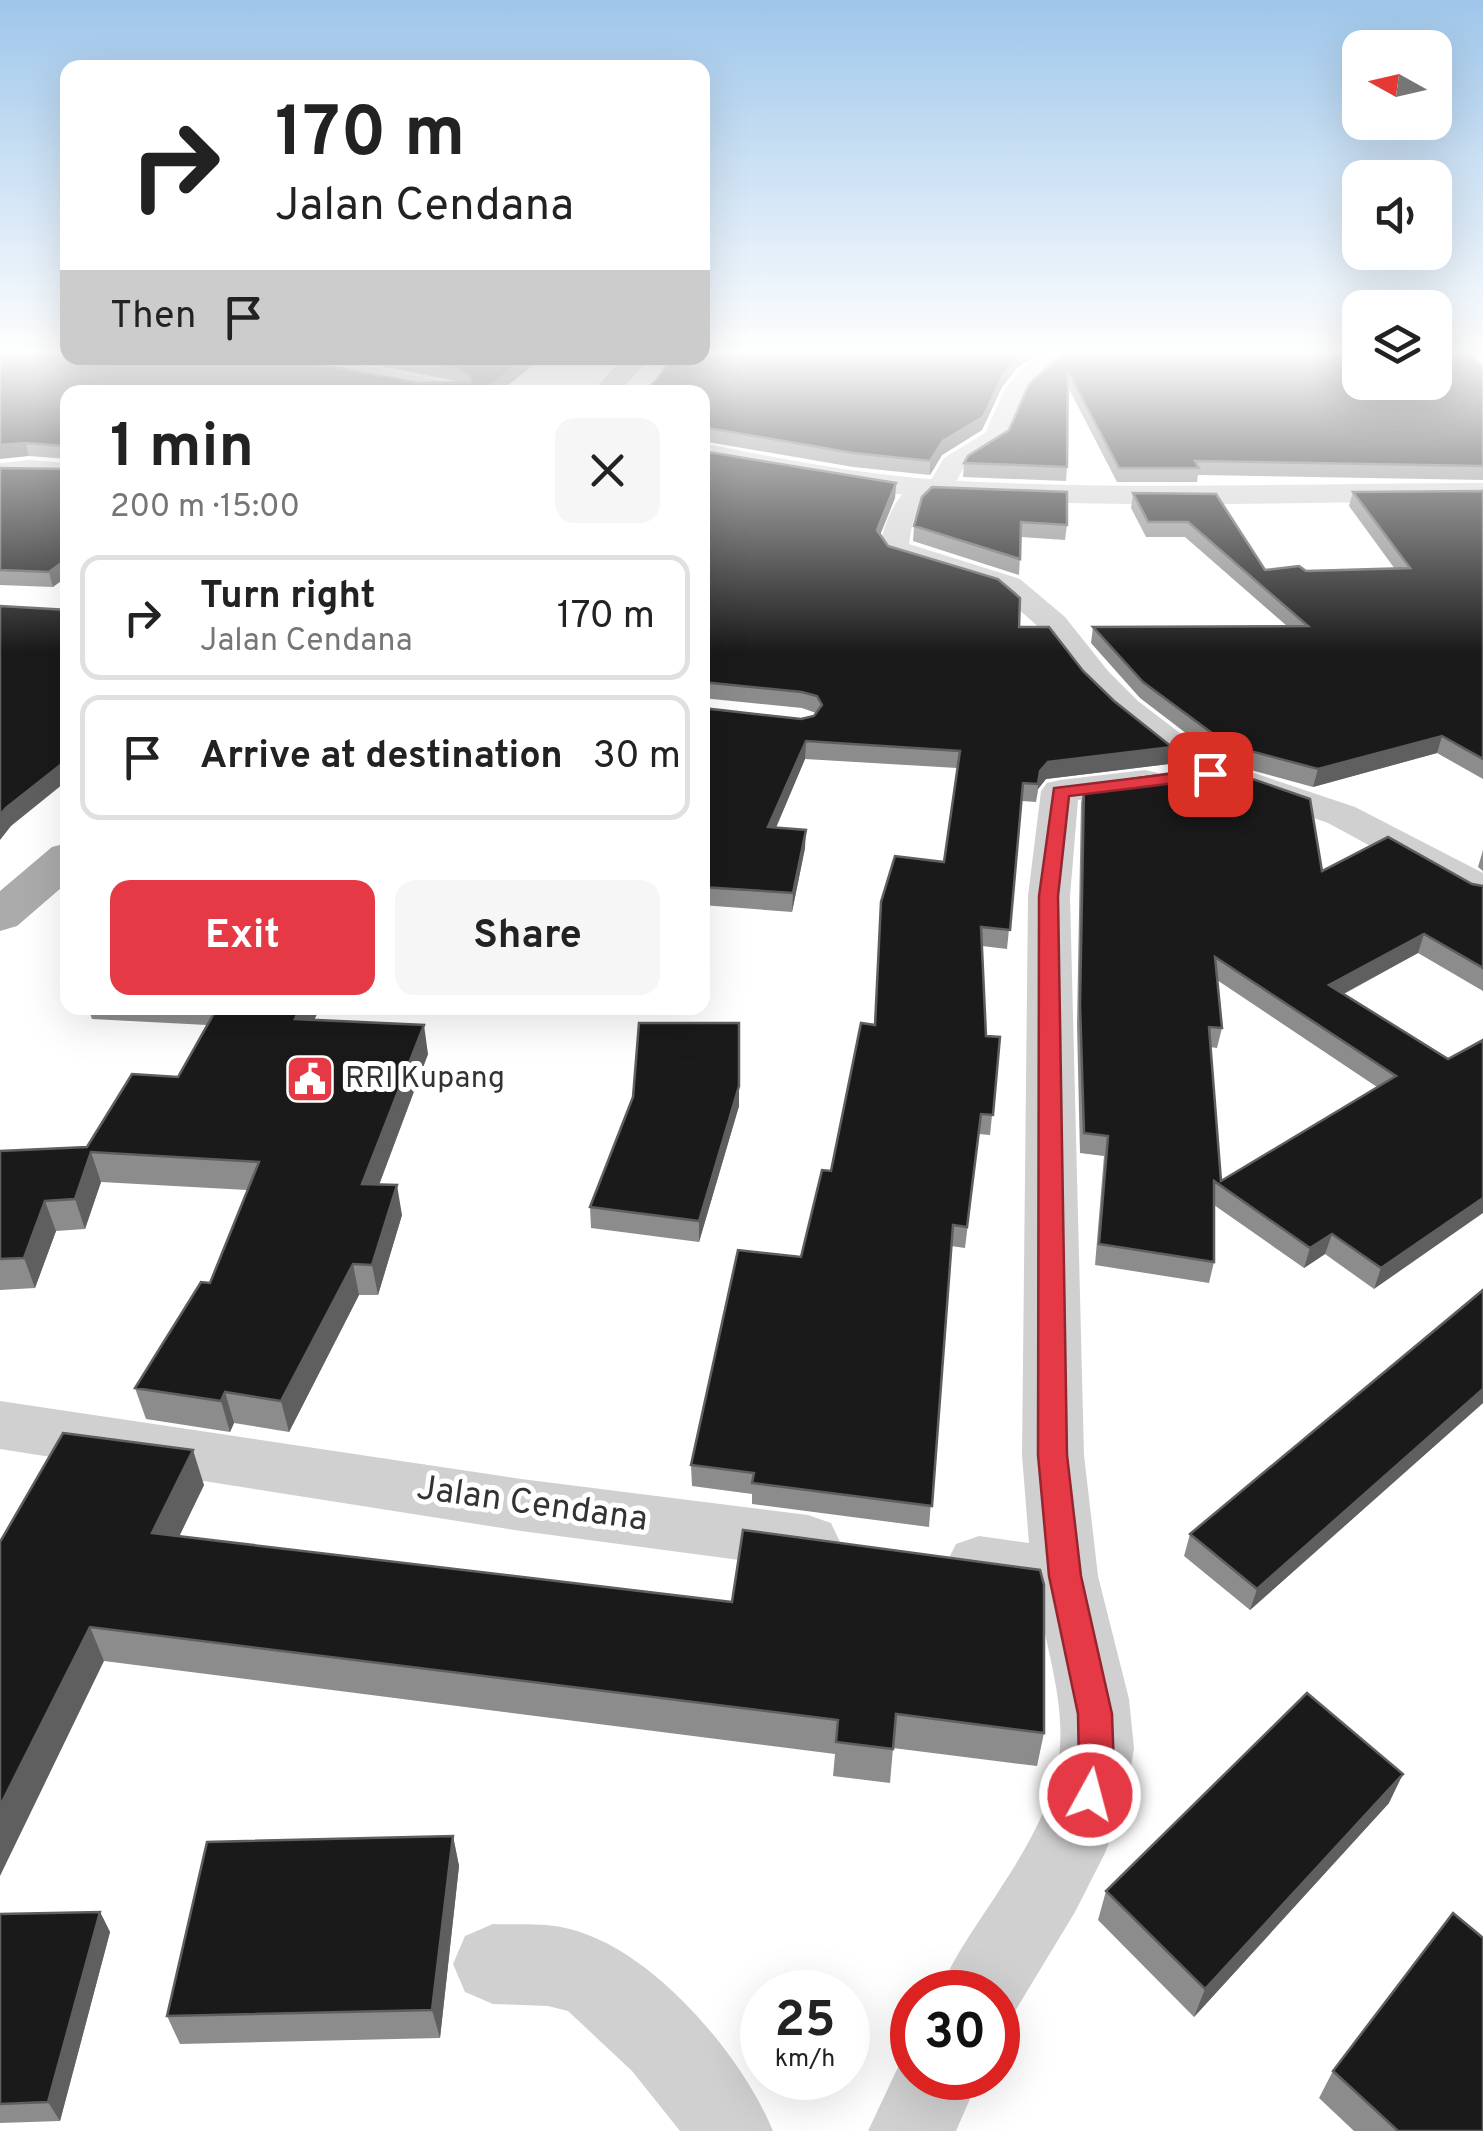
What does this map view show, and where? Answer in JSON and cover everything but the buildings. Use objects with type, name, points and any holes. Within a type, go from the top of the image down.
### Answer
[{"type":"main road","points":[[0,916],[60,864]]},
{"type":"street","points":[[968,453],[953,463],[934,488],[915,494],[901,516],[894,546],[900,552],[1009,585],[1054,624],[1096,678],[1126,708],[1210,774]]},
{"type":"street","points":[[710,454],[818,476],[934,488],[1046,492],[1483,492]]},
{"type":"street","points":[[0,470],[60,470]]},
{"type":"street","points":[[993,1970],[1083,1822],[1097,1768],[1095,1714],[1065,1576],[1052,1455],[1048,896],[1060,792],[1210,774],[1278,790],[1354,820],[1483,890]]},
{"type":"street","name":"Jalan Cendana","points":[[0,1425],[521,1504],[851,1548]]},
{"type":"street","points":[[929,1558],[1065,1576]]},
{"type":"street","points":[[492,1964],[575,1970],[623,2002],[714,2105],[730,2131]]},
{"type":"street","points":[[911,2131],[926,2100]]},
{"type":"place","name":"RRI Kupang","points":[[310,1079]]},
{"type":"route","points":[[1090,1795],[1097,1768],[1095,1714],[1065,1576],[1052,1455],[1048,896],[1060,792],[1210,774]]}]
